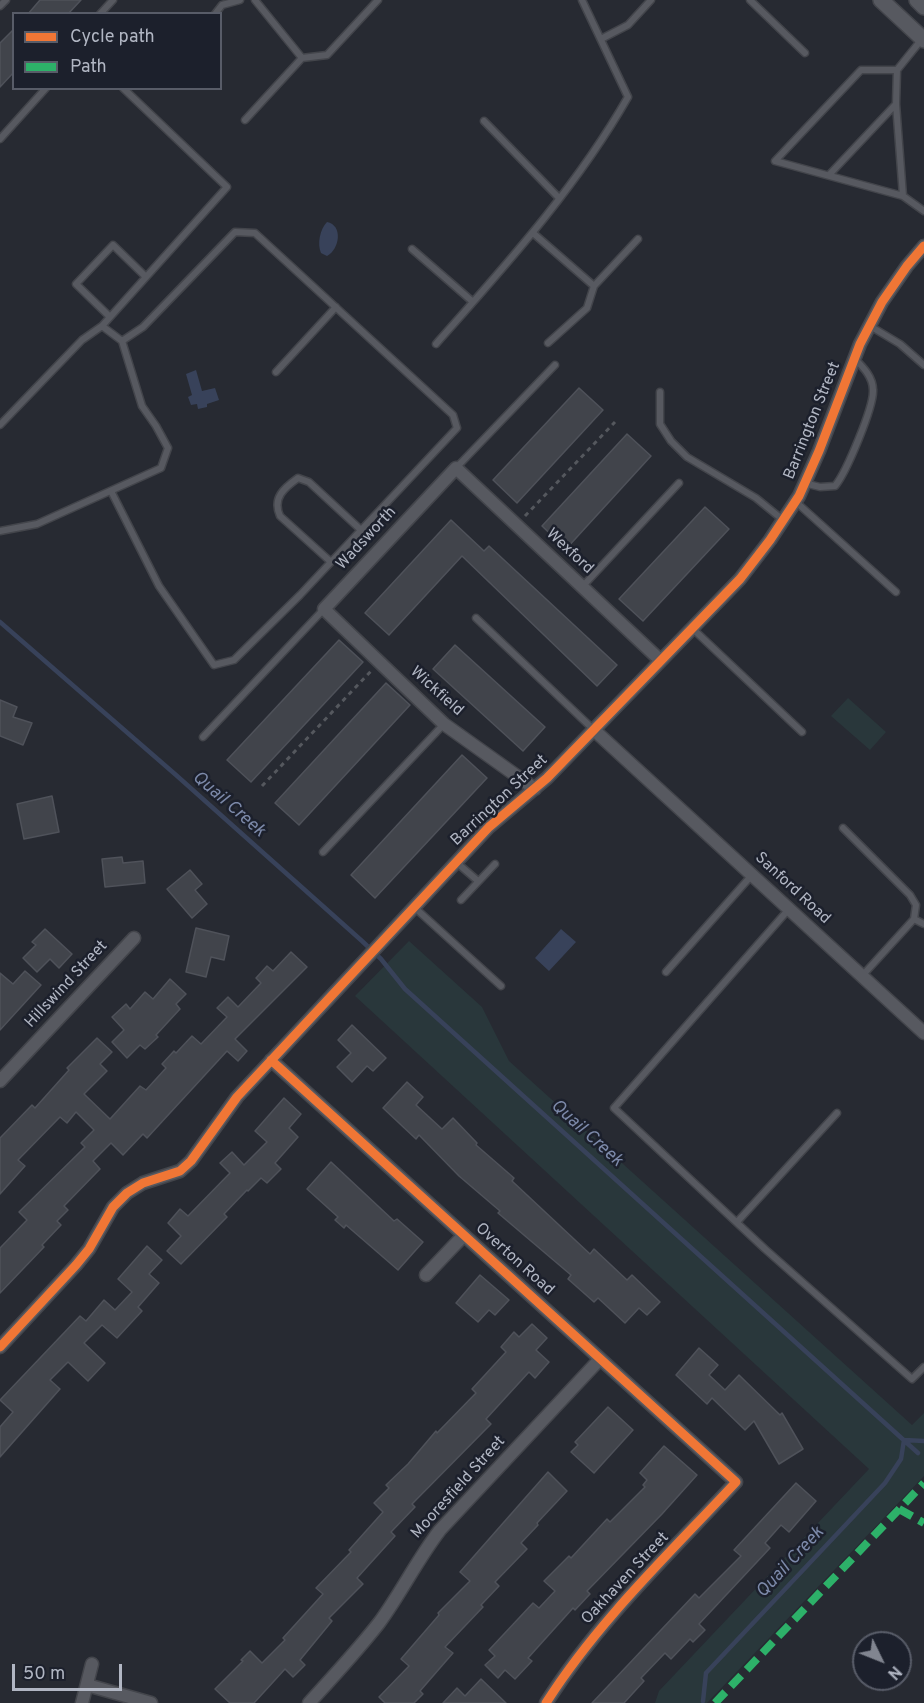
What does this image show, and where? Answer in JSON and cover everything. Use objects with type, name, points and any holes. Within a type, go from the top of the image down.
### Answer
[{"type":"street","points":[[881,0],[923,39]]},
{"type":"street","points":[[917,0],[924,7]]},
{"type":"street","name":"Barrington Street","points":[[0,1347],[76,1265],[89,1249],[113,1207],[127,1192],[143,1183],[180,1171],[191,1161],[237,1097],[456,862],[500,818],[535,789],[740,579],[784,520],[795,501],[819,451],[854,358],[870,325],[882,302],[924,246]]},
{"type":"street","name":"Wexford","points":[[456,468],[660,660]]},
{"type":"street","name":"Wadsworth","points":[[324,609],[456,468]]},
{"type":"street","name":"Wickfield","points":[[324,609],[444,724],[535,789]]},
{"type":"street","name":"Sanford Road","points":[[594,730],[924,1033]]},
{"type":"street","name":"Hillswind Street","points":[[0,1081],[134,938]]},
{"type":"street","name":"Overton Road","points":[[271,1060],[736,1482]]},
{"type":"street","points":[[426,1275],[464,1235]]},
{"type":"street","name":"Mooresfield Street","points":[[309,1703],[380,1621],[422,1552],[440,1530],[600,1359]]},
{"type":"street","name":"Oakhaven Street","points":[[546,1703],[569,1667],[594,1635],[736,1482]]},
{"type":"street","points":[[82,1703],[92,1664]]},
{"type":"street","points":[[87,1684],[151,1703]]},
{"type":"lane","points":[[0,6],[6,0]]},
{"type":"lane","points":[[102,12],[113,0]]},
{"type":"lane","points":[[217,12],[222,6],[240,0]]},
{"type":"lane","points":[[255,0],[302,58]]},
{"type":"lane","points":[[245,120],[302,58],[327,55],[378,0]]},
{"type":"lane","points":[[436,344],[533,233],[614,121],[628,97],[582,0]]},
{"type":"lane","points":[[601,39],[628,24],[651,0]]},
{"type":"lane","points":[[750,0],[805,53]]},
{"type":"lane","points":[[903,196],[896,104],[897,70],[923,39]]},
{"type":"lane","points":[[897,70],[861,70],[775,161],[903,196],[924,211]]},
{"type":"lane","points":[[0,139],[44,90]]},
{"type":"lane","points":[[0,425],[82,340],[111,317],[227,187],[125,90]]},
{"type":"lane","points":[[829,175],[896,104]]},
{"type":"lane","points":[[484,121],[559,198]]},
{"type":"lane","points":[[111,491],[159,586],[214,665],[234,660],[331,562],[457,428],[453,416],[255,233],[235,232],[143,327],[122,341]]},
{"type":"lane","points":[[533,233],[594,286]]},
{"type":"lane","points":[[548,343],[586,308],[594,286],[638,239]]},
{"type":"lane","points":[[111,317],[76,284],[113,245],[146,277]]},
{"type":"lane","points":[[412,249],[473,302]]},
{"type":"lane","points":[[276,372],[336,307]]},
{"type":"lane","points":[[870,325],[900,344],[924,365]]},
{"type":"lane","points":[[0,531],[37,524],[161,468],[168,448],[142,406],[122,341],[102,326]]},
{"type":"lane","points":[[804,483],[820,488],[835,486],[840,480],[857,440],[868,412],[873,390],[871,380],[854,358]]},
{"type":"lane","name":"Wadsworth","points":[[456,468],[555,365]]},
{"type":"lane","points":[[660,392],[660,424],[671,441],[687,458],[756,498],[784,520]]},
{"type":"lane","points":[[331,562],[280,516],[277,501],[285,488],[298,478],[309,482],[361,530]]},
{"type":"lane","points":[[582,587],[679,483]]},
{"type":"lane","points":[[795,501],[896,592]]},
{"type":"lane","name":"Wadsworth","points":[[203,737],[324,609]]},
{"type":"lane","points":[[476,618],[594,730]]},
{"type":"lane","points":[[693,628],[802,732]]},
{"type":"lane","points":[[323,852],[444,724]]},
{"type":"lane","points":[[843,828],[910,895],[916,905],[914,919],[862,976]]},
{"type":"lane","points":[[456,862],[478,881]]},
{"type":"lane","points":[[461,900],[495,864]]},
{"type":"lane","points":[[666,972],[752,875]]},
{"type":"lane","points":[[414,907],[501,986]]},
{"type":"lane","points":[[789,909],[614,1108],[912,1379],[924,1367]]},
{"type":"lane","points":[[914,919],[924,924]]},
{"type":"lane","points":[[737,1222],[837,1113]]},
{"type":"path","points":[[516,525],[615,422]]},
{"type":"path","points":[[262,786],[379,662]]},
{"type":"shaded area","points":[[848,698],[886,732],[870,750],[831,716]]},
{"type":"shaded area","points":[[409,941],[482,1007],[509,1061],[912,1425],[924,1413],[924,1476],[707,1703],[655,1703],[659,1691],[869,1469],[355,996]]},
{"type":"water","points":[[327,222],[336,228],[338,238],[335,248],[327,256],[321,253],[319,241]]},
{"type":"water","points":[[196,370],[202,391],[215,388],[219,400],[198,409],[197,404],[191,405],[188,397],[192,395],[186,374]]},
{"type":"water","points":[[561,929],[576,942],[549,971],[535,958]]},
{"type":"building","points":[[40,0],[81,0],[70,12],[30,12]]},
{"type":"building","points":[[12,31],[12,74],[0,87],[0,43]]},
{"type":"building","points":[[579,388],[603,410],[517,503],[493,480]]},
{"type":"building","points":[[627,434],[651,456],[566,549],[542,526]]},
{"type":"building","points":[[705,507],[729,529],[643,621],[619,599]]},
{"type":"building","points":[[451,520],[484,551],[489,546],[617,665],[597,686],[462,556],[389,635],[365,613]]},
{"type":"building","points":[[339,640],[363,662],[251,782],[227,760]]},
{"type":"building","points":[[455,645],[545,727],[523,751],[433,669]]},
{"type":"building","points":[[386,683],[410,705],[299,825],[275,803]]},
{"type":"building","points":[[0,700],[17,707],[13,717],[32,723],[23,745],[0,736]]},
{"type":"building","points":[[462,755],[487,778],[375,898],[351,875]]},
{"type":"building","points":[[52,796],[59,832],[24,839],[17,804]]},
{"type":"building","points":[[122,857],[123,863],[143,861],[145,883],[105,887],[102,859]]},
{"type":"building","points":[[190,870],[202,884],[195,890],[207,904],[192,918],[167,889]]},
{"type":"building","points":[[196,928],[229,936],[224,960],[211,957],[206,977],[186,972]]},
{"type":"building","points":[[45,929],[72,954],[59,968],[50,959],[37,972],[23,958],[36,945],[32,942]]},
{"type":"building","points":[[291,952],[307,967],[235,1039],[247,1051],[238,1061],[227,1051],[147,1138],[143,1134],[123,1155],[111,1143],[93,1161],[100,1169],[64,1206],[68,1210],[57,1221],[61,1225],[42,1245],[44,1247],[0,1293],[0,1248],[27,1220],[19,1212],[85,1147],[81,1143],[94,1130],[76,1112],[67,1123],[60,1117],[18,1160],[25,1166],[0,1194],[0,1138],[32,1105],[35,1108],[69,1070],[67,1068],[97,1038],[112,1052],[100,1064],[107,1071],[84,1094],[110,1119],[140,1086],[146,1090],[166,1068],[162,1064],[192,1036],[201,1044],[227,1017],[217,1008],[228,997],[238,1007],[261,983],[256,978],[267,966],[273,971]]},
{"type":"building","points":[[25,971],[41,985],[0,1030],[0,973],[13,984]]},
{"type":"building","points":[[170,979],[186,994],[176,1004],[180,1009],[156,1035],[158,1037],[145,1049],[140,1045],[127,1058],[112,1042],[124,1030],[112,1017],[126,1004],[130,1009],[145,992],[153,999]]},
{"type":"building","points":[[352,1025],[386,1058],[373,1071],[367,1066],[352,1082],[337,1067],[351,1053],[338,1040]]},
{"type":"building","points":[[407,1082],[423,1097],[416,1105],[442,1129],[453,1118],[477,1143],[476,1145],[514,1178],[512,1181],[590,1254],[594,1249],[627,1280],[632,1275],[660,1302],[647,1315],[639,1308],[625,1323],[598,1298],[594,1302],[568,1279],[571,1275],[498,1213],[500,1211],[459,1176],[419,1135],[416,1139],[383,1108]]},
{"type":"building","points":[[284,1098],[301,1114],[289,1128],[298,1137],[275,1163],[281,1169],[267,1183],[261,1178],[247,1190],[224,1214],[227,1217],[181,1264],[167,1251],[181,1236],[168,1223],[180,1209],[188,1216],[230,1173],[220,1163],[232,1152],[244,1165],[267,1142],[255,1131]]},
{"type":"building","points":[[331,1162],[394,1221],[397,1219],[423,1242],[398,1270],[346,1225],[344,1228],[335,1220],[338,1217],[307,1189]]},
{"type":"building","points":[[147,1246],[162,1260],[149,1274],[159,1283],[138,1307],[142,1311],[117,1338],[102,1325],[84,1343],[105,1363],[88,1381],[68,1362],[50,1380],[60,1389],[0,1457],[0,1427],[13,1412],[0,1400],[80,1316],[86,1321],[104,1300],[115,1310],[132,1292],[118,1279]]},
{"type":"building","points":[[480,1275],[509,1300],[495,1315],[489,1310],[478,1322],[456,1303]]},
{"type":"building","points":[[532,1324],[547,1338],[536,1350],[549,1362],[535,1378],[529,1372],[486,1419],[491,1424],[412,1504],[415,1507],[391,1532],[395,1536],[357,1578],[363,1584],[329,1618],[332,1621],[300,1660],[305,1665],[293,1677],[285,1669],[254,1703],[230,1703],[215,1689],[250,1651],[262,1663],[285,1640],[283,1638],[323,1594],[316,1588],[351,1552],[349,1550],[383,1512],[374,1503],[389,1488],[386,1485],[408,1464],[436,1431],[437,1433],[476,1393],[472,1389],[506,1352],[501,1347],[514,1332],[519,1337]]},
{"type":"building","points":[[699,1348],[718,1365],[709,1375],[725,1390],[739,1375],[780,1415],[782,1413],[803,1449],[779,1464],[754,1421],[745,1430],[712,1398],[707,1404],[676,1375]]},
{"type":"building","points":[[608,1407],[633,1430],[594,1473],[571,1452],[578,1445],[575,1442]]},
{"type":"building","points":[[664,1446],[697,1475],[587,1591],[590,1594],[575,1610],[573,1608],[528,1658],[532,1661],[515,1679],[505,1670],[498,1678],[485,1665],[495,1656],[489,1650],[533,1603],[539,1608],[555,1591],[544,1581],[569,1556],[571,1558],[607,1519],[610,1522],[645,1487],[643,1485],[647,1480],[640,1473]]},
{"type":"building","points":[[548,1472],[567,1491],[521,1543],[527,1549],[495,1582],[499,1586],[481,1605],[483,1607],[445,1647],[453,1653],[420,1691],[423,1694],[414,1703],[385,1703],[379,1697],[409,1666],[401,1659],[439,1615],[438,1613],[470,1581],[460,1572]]},
{"type":"building","points":[[796,1483],[816,1501],[789,1532],[781,1525],[765,1543],[770,1548],[699,1624],[705,1630],[693,1642],[690,1639],[671,1659],[665,1653],[641,1678],[644,1681],[624,1703],[592,1703],[695,1594],[699,1598],[741,1556],[734,1550]]},
{"type":"building","points":[[481,1679],[506,1703],[443,1703],[457,1688],[465,1696]]},
{"type":"waterway","name":"Quail Creek","points":[[0,622],[362,941],[381,959],[405,989],[918,1453]]},
{"type":"waterway","points":[[904,1440],[924,1441]]},
{"type":"waterway","name":"Quail Creek","points":[[703,1701],[706,1673],[885,1483],[901,1459],[904,1440]]},
{"type":"marked path","points":[[715,1703],[924,1483]]},
{"type":"marked path","points":[[899,1509],[924,1523]]},
{"type":"cycle path","points":[[0,1347],[89,1249],[113,1207],[127,1193],[143,1183],[180,1171],[191,1161],[237,1097],[489,827],[547,778],[740,579],[770,540],[799,496],[819,451],[860,344],[882,302],[924,246]]},
{"type":"cycle path","points":[[271,1060],[736,1482],[612,1616],[588,1644],[546,1703]]}]
